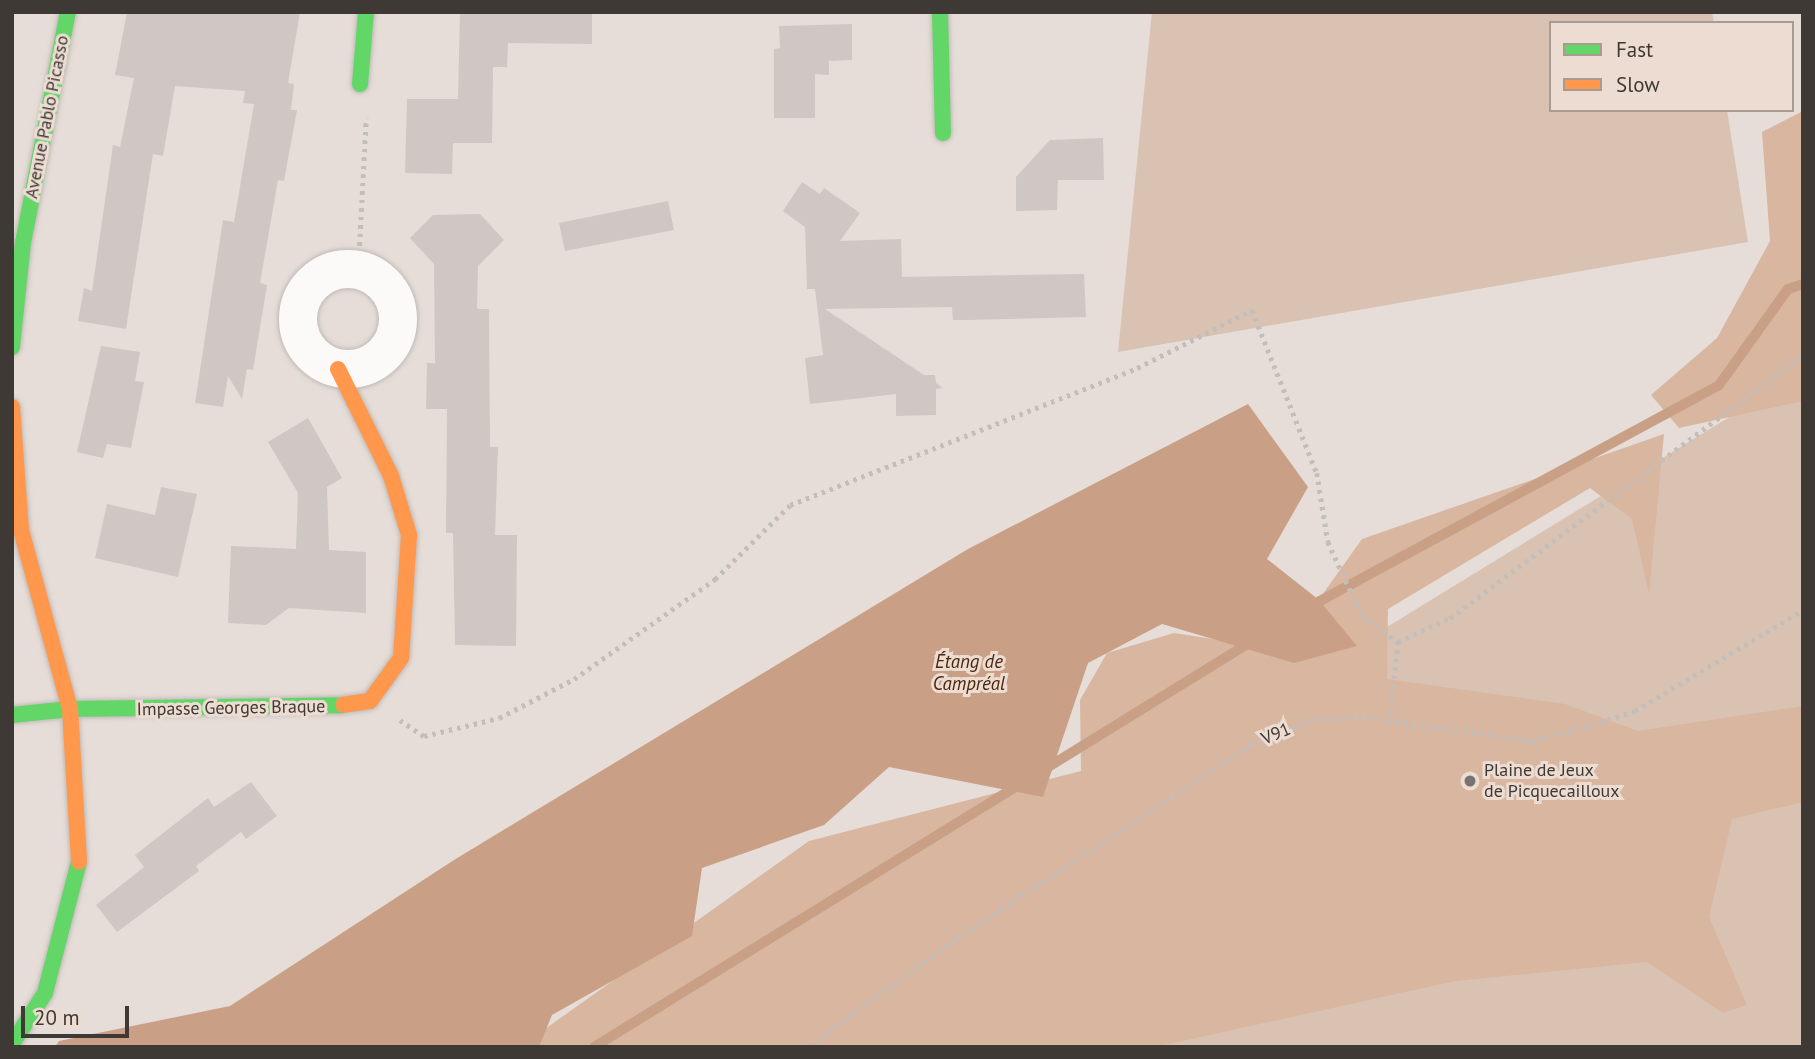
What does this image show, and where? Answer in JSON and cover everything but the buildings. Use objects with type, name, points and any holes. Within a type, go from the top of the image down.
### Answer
[{"type":"street","name":"Avenue Pablo Picasso","points":[[12,347],[18,242],[68,12]]},
{"type":"street","points":[[360,84],[366,12]]},
{"type":"street","points":[[940,12],[943,133]]},
{"type":"street","points":[[335,271],[358,271],[382,282],[392,295],[398,327],[393,342],[370,364],[338,369],[323,363],[301,338],[300,304],[320,278],[335,271]]},
{"type":"street","points":[[338,369],[391,476],[409,535],[401,658],[370,701]]},
{"type":"street","points":[[12,407],[16,529],[70,709],[79,867],[45,993],[12,1044]]},
{"type":"street","name":"Impasse Georges Braque","points":[[12,715],[70,709],[322,709],[370,701]]},
{"type":"path","points":[[358,271],[367,99],[360,84]]},
{"type":"path","points":[[370,701],[424,736],[499,718],[574,679],[715,579],[790,505],[1137,368],[1252,310],[1317,473],[1328,542],[1362,616],[1398,642]]},
{"type":"path","points":[[1398,642],[1450,618],[1803,355]]},
{"type":"path","name":"V91","points":[[807,1047],[957,938],[1252,744],[1312,719],[1389,721],[1534,740],[1636,711],[1803,610]]},
{"type":"path","points":[[1389,721],[1398,642]]},
{"type":"shaded area","points":[[1152,12],[1712,12],[1714,21],[1549,21],[1549,112],[1727,112],[1748,242],[1118,352]]},
{"type":"shaded area","points":[[1803,111],[1803,401],[1679,428],[1651,395],[1717,338],[1770,241],[1762,132]]},
{"type":"shaded area","name":"Plaine de Jeux de Picquecailloux","points":[[1803,372],[1803,1047],[669,1047],[917,915]]},
{"type":"shaded area","name":"Plaine de Jeux de Picquecailloux","points":[[1664,434],[1649,594],[1632,519],[1590,488],[1388,609],[1387,679],[1565,704],[1638,731],[1803,706],[1803,802],[1732,819],[1709,917],[1747,1005],[1723,1013],[1647,962],[1455,981],[1155,1047],[530,1047],[531,1039],[809,841],[1081,771],[1080,700],[1107,653],[1174,633],[1283,650],[1362,539]]},
{"type":"water","name":"Étang de Campréal","points":[[1248,404],[1308,487],[1267,559],[1319,600],[1357,646],[1294,663],[1162,624],[1088,663],[1043,797],[889,767],[824,825],[702,868],[692,936],[552,1015],[539,1047],[55,1047],[59,1041],[230,1006],[454,860],[968,549]]},
{"type":"waterway","points":[[1307,608],[1719,385],[1788,289],[1803,284]]},
{"type":"waterway","points":[[1045,769],[1254,640]]},
{"type":"waterway","points":[[594,1047],[1022,783]]},
{"type":"traffic: fast","points":[[12,347],[23,243],[68,12]]},
{"type":"traffic: fast","points":[[360,84],[366,12]]},
{"type":"traffic: fast","points":[[940,12],[943,133]]},
{"type":"traffic: fast","points":[[12,715],[70,709],[343,705]]},
{"type":"traffic: fast","points":[[12,1044],[45,993],[79,862]]},
{"type":"traffic: slow","points":[[338,369],[391,476],[409,535],[401,658],[370,701],[343,705]]},
{"type":"traffic: slow","points":[[12,407],[21,530],[70,709],[79,862]]},
{"type":"place","name":"Plaine de Jeux de Picquecailloux","points":[[1470,781]]}]
